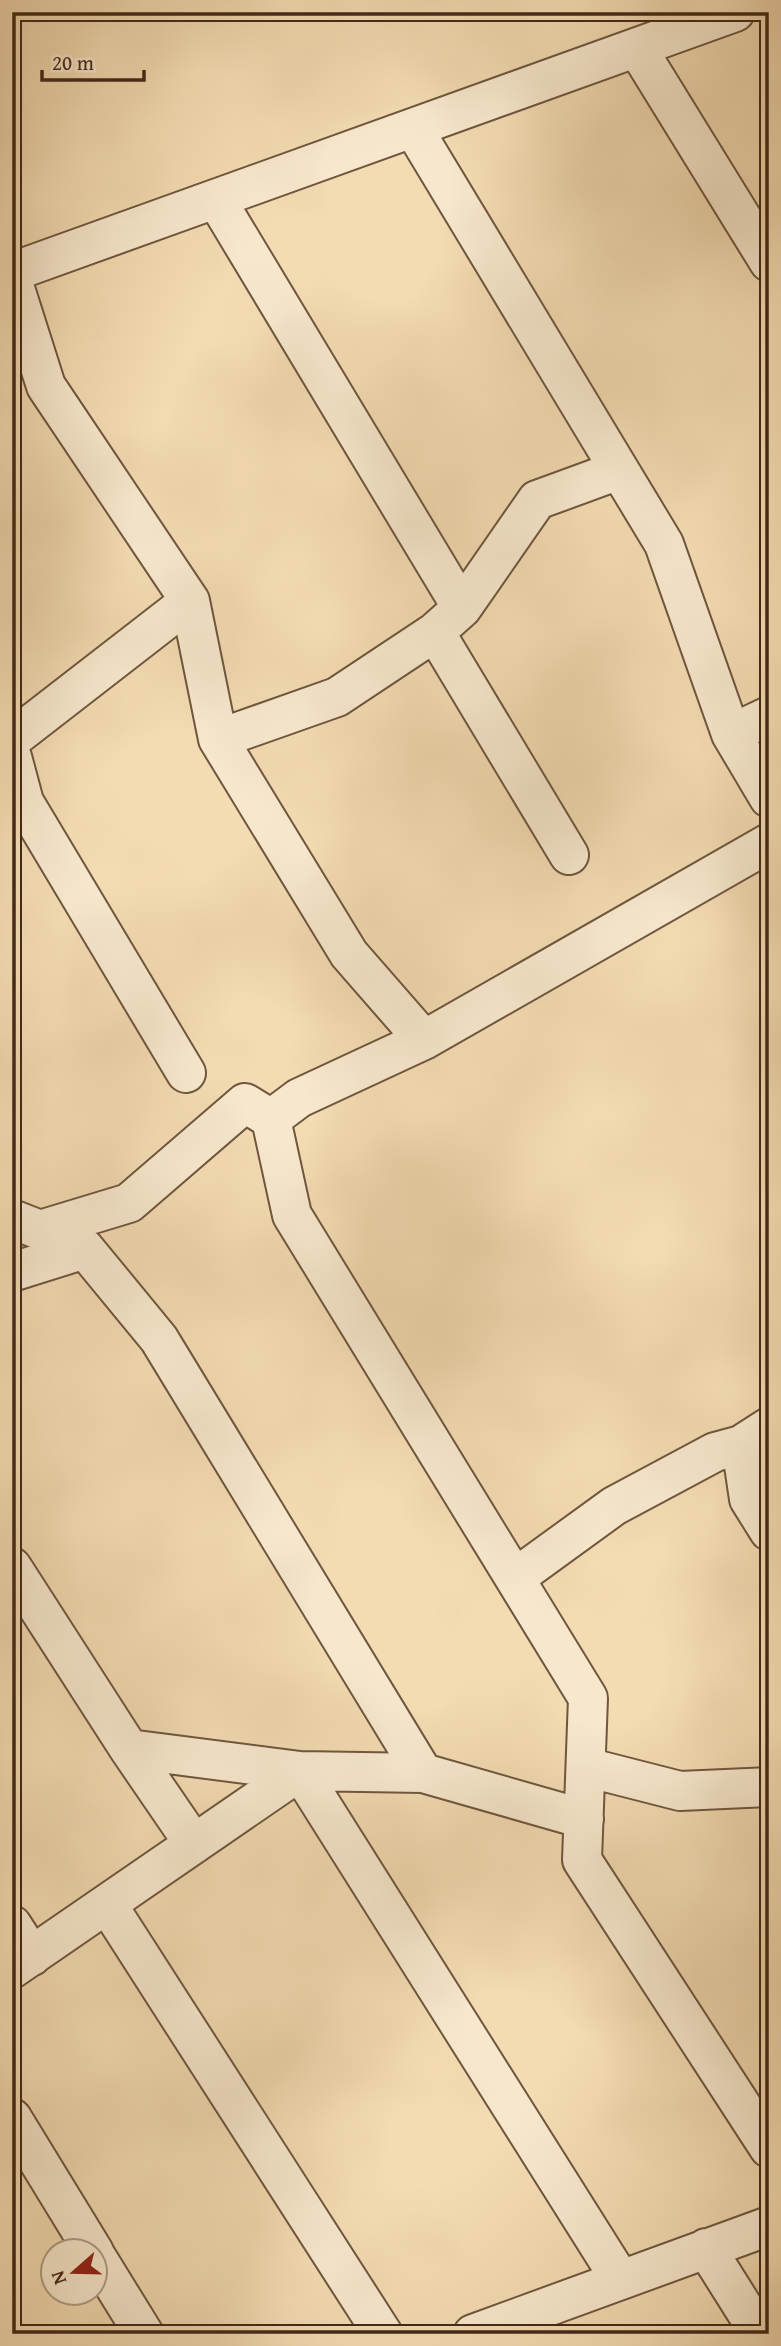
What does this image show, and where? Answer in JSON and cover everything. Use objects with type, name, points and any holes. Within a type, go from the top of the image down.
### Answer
[{"type":"street","points":[[12,272],[735,12]]},
{"type":"street","points":[[637,48],[769,262]]},
{"type":"street","points":[[413,128],[664,544],[731,734],[769,797]]},
{"type":"street","points":[[216,199],[448,620],[569,855]]},
{"type":"street","points":[[12,279],[46,386],[190,601],[218,739],[349,954],[424,1040]]},
{"type":"street","points":[[218,739],[337,697],[448,620],[537,500],[619,470]]},
{"type":"street","points":[[12,739],[190,601]]},
{"type":"street","points":[[731,734],[769,716]]},
{"type":"street","points":[[12,757],[24,802],[186,1073]]},
{"type":"street","points":[[271,1119],[299,1098],[424,1040],[769,843]]},
{"type":"street","points":[[12,1219],[40,1230],[129,1203],[245,1102],[271,1119],[292,1215],[588,1698],[582,1860],[769,2148]]},
{"type":"street","points":[[12,1272],[85,1249],[159,1339],[423,1773]]},
{"type":"street","points":[[515,1578],[614,1506],[715,1452],[755,1436],[748,1499],[769,1531]]},
{"type":"street","points":[[12,1567],[194,1844]]},
{"type":"street","points":[[129,1748],[300,1771],[423,1773],[584,1819]]},
{"type":"street","points":[[586,1767],[680,1791],[769,1787]]},
{"type":"street","points":[[19,1950],[107,1905],[300,1771]]},
{"type":"street","points":[[300,1771],[620,2280]]},
{"type":"street","points":[[107,1905],[383,2334]]},
{"type":"street","points":[[12,2118],[85,2238]]},
{"type":"street","points":[[473,2334],[521,2326],[620,2280],[769,2226]]},
{"type":"street","points":[[706,2248],[760,2334]]},
{"type":"street","points":[[108,2275],[144,2334]]}]
